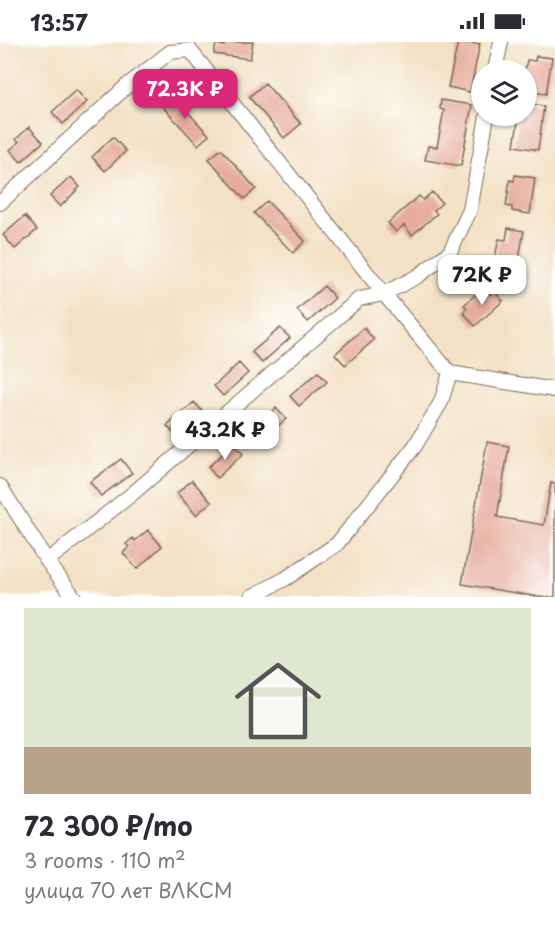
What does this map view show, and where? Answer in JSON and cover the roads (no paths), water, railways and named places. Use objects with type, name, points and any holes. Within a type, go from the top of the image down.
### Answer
[{"type":"street","points":[[497,60],[501,42]]},
{"type":"street","points":[[0,203],[129,84],[170,52],[190,46],[384,294],[450,373],[555,390]]},
{"type":"street","points":[[47,561],[132,494],[359,298],[384,294],[418,276],[450,252],[470,210],[485,126]]},
{"type":"street","points":[[251,597],[285,579],[337,544],[415,446],[441,402],[450,373]]},
{"type":"street","points":[[0,486],[47,561],[74,597]]}]
